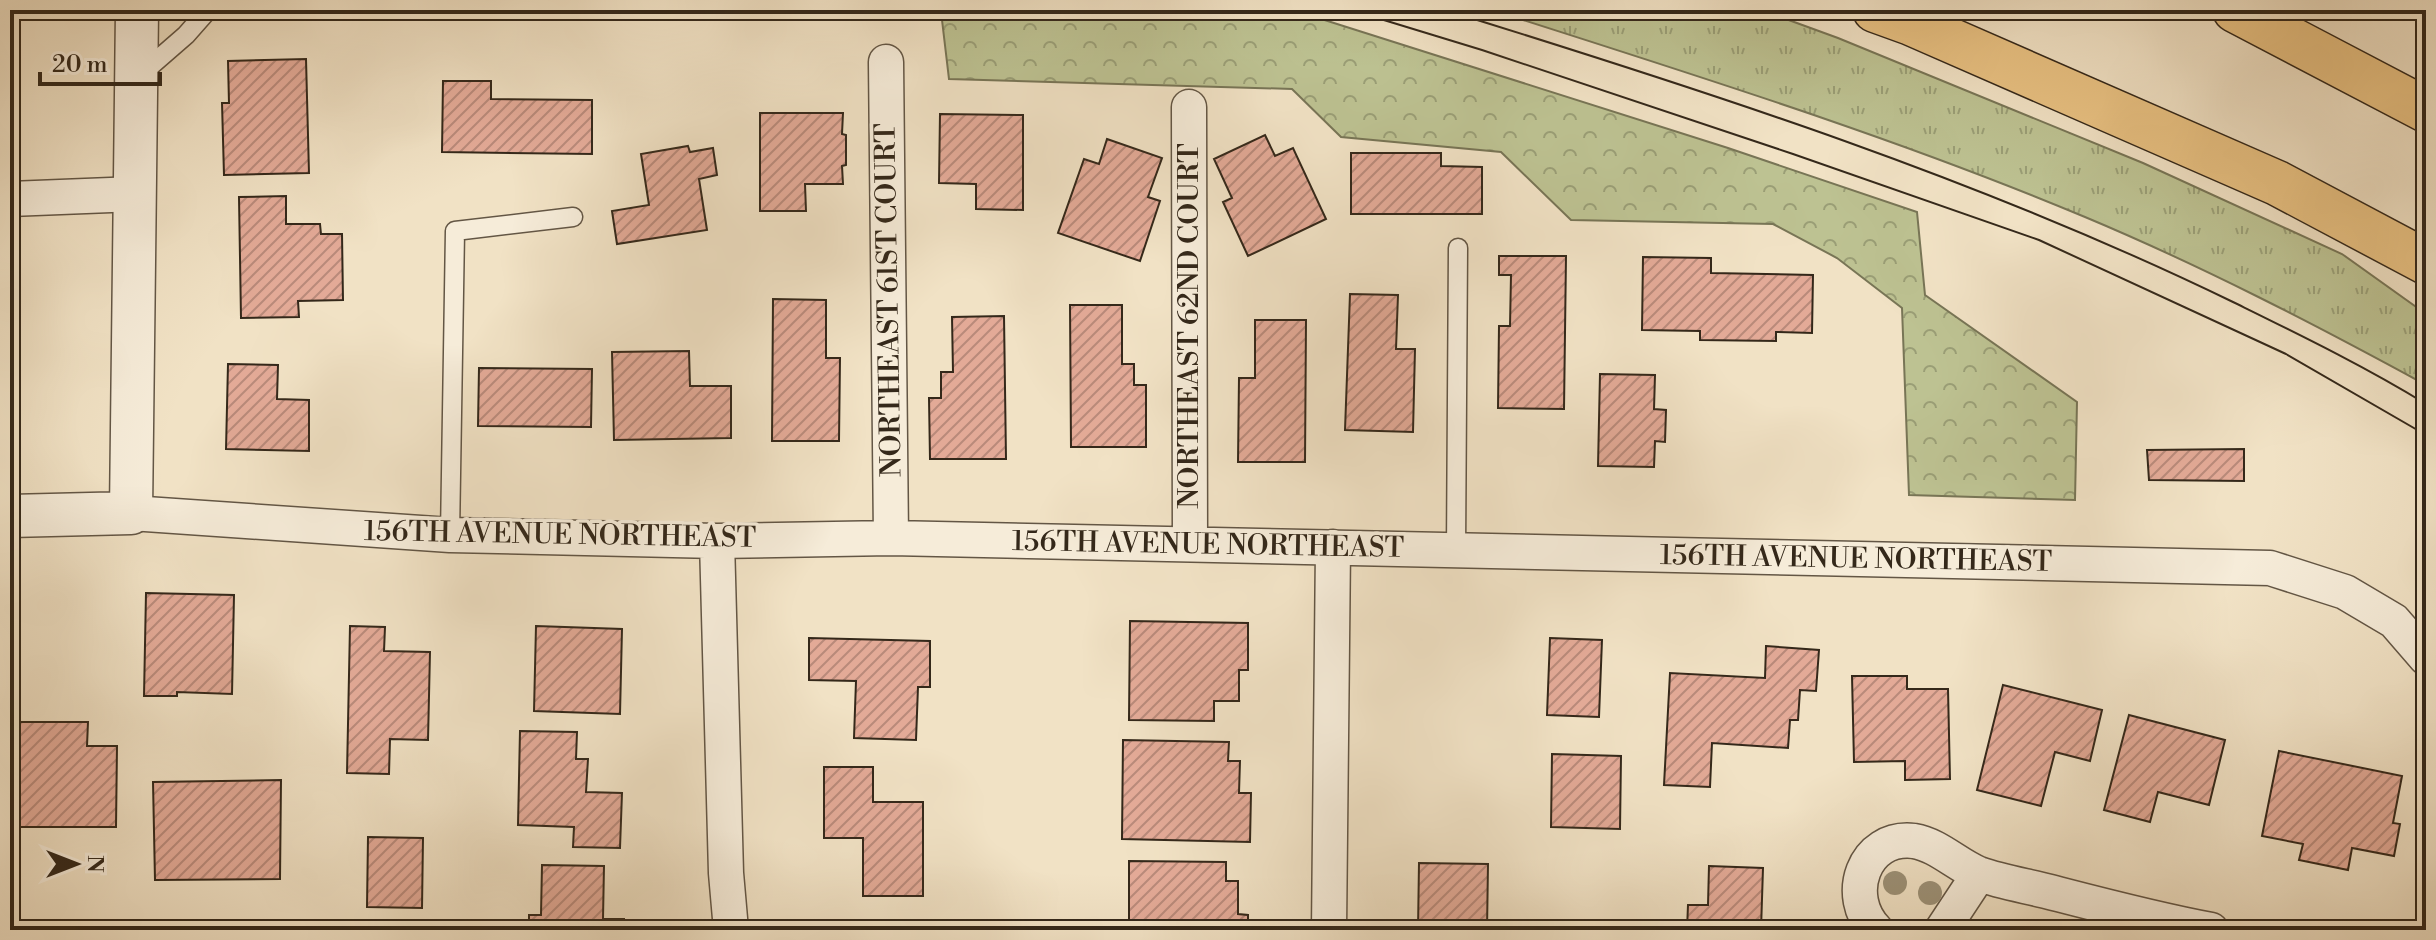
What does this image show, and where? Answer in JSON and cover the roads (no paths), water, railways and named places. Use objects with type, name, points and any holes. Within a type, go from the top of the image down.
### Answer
[{"type":"highway","points":[[1875,10],[2277,183],[2426,262]]},
{"type":"highway","points":[[2235,10],[2426,110]]},
{"type":"street","points":[[131,513],[137,10]]},
{"type":"street","name":"NORTHEAST 61ST COURT","points":[[886,62],[891,538]]},
{"type":"street","name":"NORTHEAST 62ND COURT","points":[[1189,107],[1190,544]]},
{"type":"street","points":[[10,199],[136,194]]},
{"type":"street","name":"156TH AVENUE NORTHEAST","points":[[10,516],[131,513],[450,535],[717,541],[891,538],[2270,568],[2345,592],[2394,621],[2426,658]]},
{"type":"street","points":[[717,541],[726,873],[731,930]]},
{"type":"street","points":[[1329,930],[1333,547]]},
{"type":"street","points":[[1876,930],[1860,907],[1858,891],[1861,875],[1869,860],[1881,849],[1911,841],[1928,844],[1979,874],[2211,930]]},
{"type":"street","points":[[1942,930],[1979,874]]},
{"type":"lane","points":[[138,76],[186,35],[208,10]]},
{"type":"lane","points":[[450,535],[455,231],[573,217]]},
{"type":"lane","points":[[1456,550],[1458,248]]},
{"type":"tram line","points":[[1351,10],[1482,50],[2039,240],[2286,354],[2426,435]]},
{"type":"tram line","points":[[1445,10],[1745,106],[1943,177],[2041,216],[2233,302],[2355,363],[2426,404]]}]
